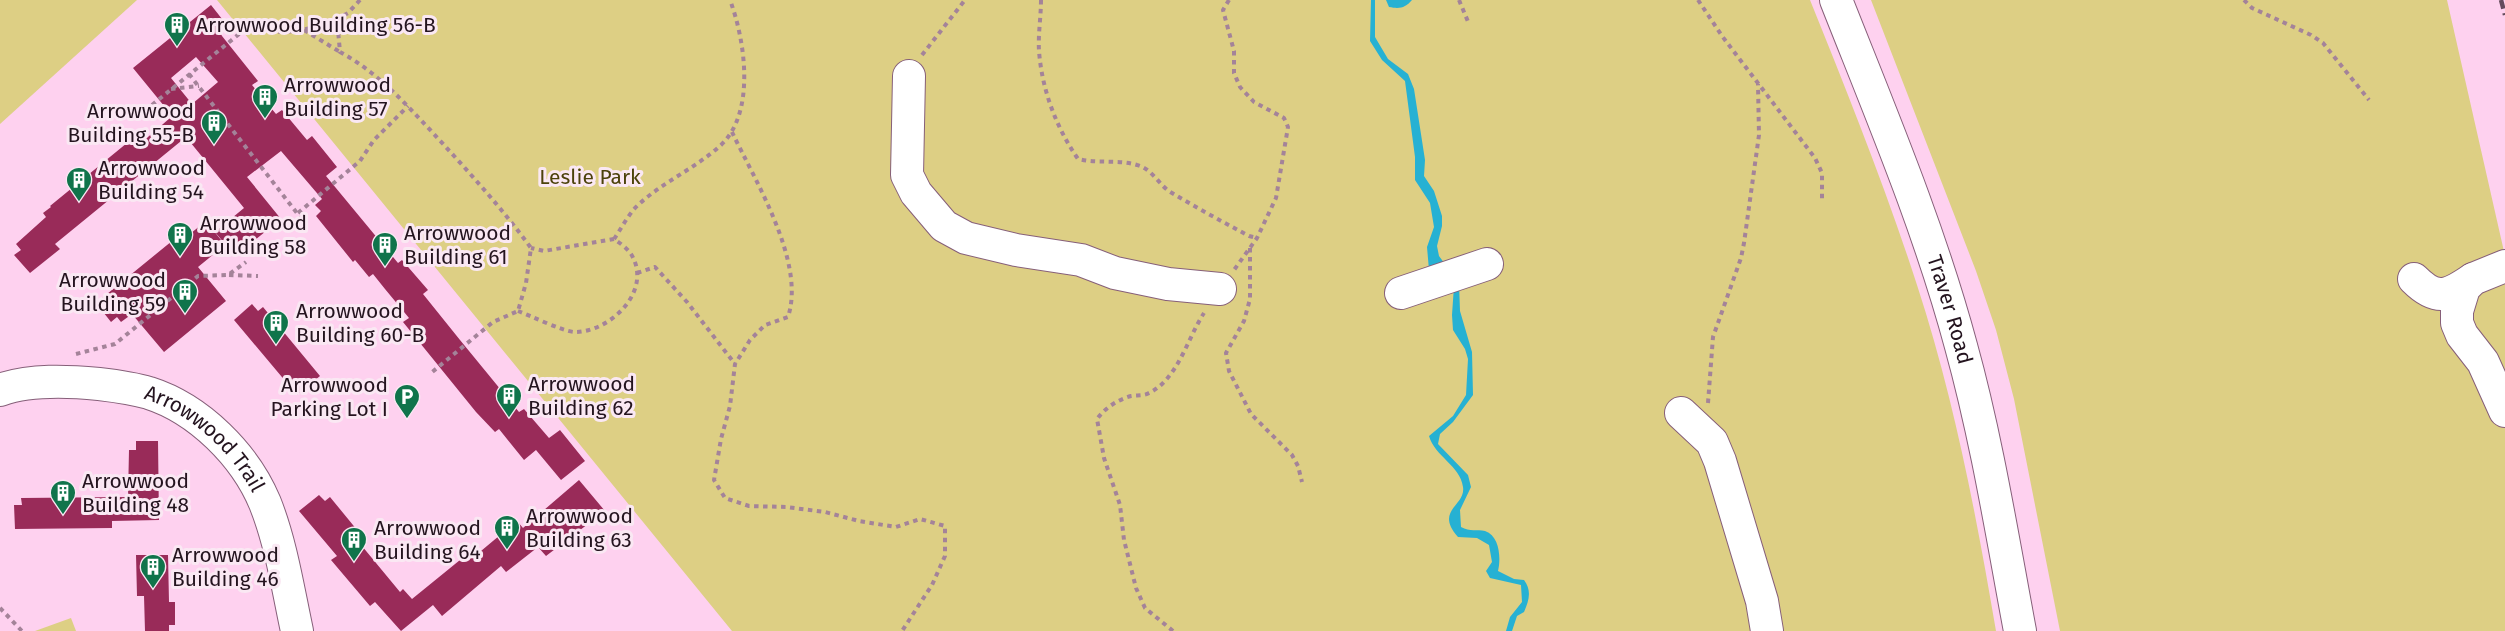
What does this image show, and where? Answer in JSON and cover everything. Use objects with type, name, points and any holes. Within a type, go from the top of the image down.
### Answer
[{"type":"street","name":"Traver Road","points":[[1836,0],[1917,206],[1961,345],[1985,442],[2020,631]]},
{"type":"street","points":[[909,76],[907,175],[916,193],[944,226],[966,238],[1016,250],[1081,260],[1115,273],[1168,284],[1220,289]]},
{"type":"street","points":[[1401,293],[1487,264]]},
{"type":"street","points":[[2414,279],[2422,288],[2435,295],[2451,294],[2472,279],[2505,266]]},
{"type":"street","points":[[2472,279],[2460,297],[2457,323],[2462,335],[2483,363],[2505,411]]},
{"type":"street","name":"Arrowwood Trail","points":[[0,390],[31,384],[55,383],[125,387],[151,394],[200,420],[232,452],[259,490],[273,528],[297,631]]},
{"type":"street","points":[[1681,413],[1712,442],[1720,461],[1766,614],[1767,631]]},
{"type":"path","points":[[152,105],[244,30],[288,33],[304,30],[337,19],[348,13],[360,0]]},
{"type":"path","points":[[304,30],[381,79],[475,178],[531,248],[544,251],[614,239],[634,210],[721,145],[732,132],[742,103],[744,82],[743,52],[730,0]]},
{"type":"path","points":[[909,76],[931,43],[965,0]]},
{"type":"path","points":[[1041,0],[1039,49],[1043,77],[1063,137],[1078,159],[1095,163],[1121,162],[1139,165],[1152,173],[1169,192],[1249,236],[1257,238]]},
{"type":"path","points":[[1173,631],[1145,608],[1136,588],[1124,540],[1120,505],[1104,458],[1097,419],[1104,408],[1130,397],[1149,394],[1174,371],[1189,338],[1220,289],[1257,238],[1276,198],[1288,127],[1284,118],[1254,102],[1240,87],[1234,73],[1234,51],[1223,10],[1229,0]]},
{"type":"path","points":[[1459,0],[1469,24]]},
{"type":"path","points":[[1698,0],[1820,165],[1822,199]]},
{"type":"path","points":[[2244,0],[2252,8],[2311,35],[2323,43],[2369,100]]},
{"type":"path","points":[[337,19],[340,52]]},
{"type":"path","points":[[189,74],[299,215],[360,161],[374,140],[408,106]]},
{"type":"path","points":[[1707,437],[1713,338],[1741,258],[1750,203],[1759,135],[1758,84]]},
{"type":"path","points":[[171,89],[198,86]]},
{"type":"path","points":[[732,132],[784,243],[793,301],[788,316],[765,326],[750,340],[735,363],[730,406],[714,480],[725,498],[749,506],[825,512],[896,527],[920,519],[945,526],[945,556],[932,585],[902,631]]},
{"type":"path","points":[[431,374],[493,322],[518,311],[573,332],[599,328],[616,317],[633,297],[637,273],[632,255],[614,239]]},
{"type":"path","points":[[1250,247],[1250,298],[1244,321],[1226,353],[1229,371],[1251,414],[1292,455],[1298,466],[1302,482]]},
{"type":"path","points":[[518,311],[526,283],[531,248]]},
{"type":"path","points":[[228,275],[246,262]]},
{"type":"path","points":[[637,273],[655,267],[687,302],[735,363]]},
{"type":"path","points":[[66,356],[115,344],[198,276],[258,276]]},
{"type":"path","points":[[0,608],[22,631]]},
{"type":"green space","points":[[0,0],[137,0],[0,124]]},
{"type":"green space","name":"Leslie Park","points":[[217,0],[1810,0],[1880,177],[1930,328],[1963,456],[1996,631],[732,631]]},
{"type":"green space","points":[[1871,0],[2447,0],[2505,256],[2505,631],[2060,631],[2014,399],[1996,330],[1976,271]]},
{"type":"green space","points":[[71,618],[76,631],[35,631]]},
{"type":"water","points":[[1371,0],[1375,0],[1375,37],[1388,59],[1408,74],[1414,89],[1425,160],[1424,176],[1434,191],[1442,216],[1437,246],[1439,256],[1459,283],[1460,311],[1472,352],[1473,395],[1453,422],[1440,434],[1438,444],[1468,475],[1471,487],[1460,510],[1461,527],[1490,534],[1498,548],[1498,571],[1514,579],[1524,580],[1528,588],[1526,608],[1517,616],[1512,631],[1506,631],[1510,617],[1522,602],[1521,585],[1490,578],[1486,571],[1492,562],[1489,545],[1477,538],[1458,537],[1451,528],[1450,514],[1463,493],[1463,487],[1453,467],[1436,450],[1429,436],[1453,416],[1466,395],[1468,359],[1465,349],[1453,330],[1454,286],[1429,270],[1427,247],[1434,227],[1430,203],[1415,180],[1415,157],[1405,81],[1382,60],[1370,41]]},
{"type":"water","points":[[1386,0],[1412,0],[1405,6],[1396,8],[1389,7]]},
{"type":"building","points":[[211,5],[226,24],[219,30],[222,36],[258,81],[252,85],[276,114],[282,110],[307,140],[312,136],[337,167],[326,176],[398,263],[402,260],[428,290],[423,294],[519,412],[524,409],[549,438],[560,430],[585,461],[561,480],[536,450],[524,460],[499,429],[495,432],[403,322],[409,318],[373,274],[369,277],[355,260],[353,262],[316,216],[321,211],[315,205],[322,199],[281,151],[247,177],[281,219],[235,256],[215,232],[244,208],[186,137],[55,244],[60,249],[30,273],[14,255],[21,250],[16,244],[46,217],[43,213],[127,143],[136,137],[141,143],[170,118],[167,114],[169,112],[133,68]],"holes":[[[196,57],[218,82],[192,104],[171,78]]]},
{"type":"building","points":[[206,221],[225,245],[198,267],[226,301],[164,352],[132,314],[121,322],[117,317],[111,322],[96,303],[172,241],[175,246]]},
{"type":"building","name":"Arrowwood Building 60-B","points":[[252,304],[258,311],[263,307],[320,376],[297,395],[234,320]]},
{"type":"building","points":[[136,441],[158,441],[159,520],[112,521],[112,528],[15,529],[14,505],[22,505],[21,498],[128,497],[129,450],[136,450]]},
{"type":"building","points":[[579,480],[605,511],[546,556],[538,547],[506,572],[501,566],[442,616],[433,605],[401,631],[375,602],[370,606],[331,560],[337,556],[299,511],[319,495],[325,501],[330,497],[362,536],[357,540],[400,592],[403,589],[412,599],[476,547],[481,551],[517,521],[523,528]]},
{"type":"building","name":"Arrowwood Building 46","points":[[136,555],[168,555],[169,602],[175,602],[175,625],[169,625],[169,631],[145,631],[144,596],[137,596]]},
{"type":"railway","points":[[2501,0],[2505,15]]},
{"type":"place","name":"Arrowwood Building 56-B","points":[[177,48]]},
{"type":"place","name":"Arrowwood Building 57","points":[[265,120]]},
{"type":"place","name":"Arrowwood Building 55-B","points":[[214,146]]},
{"type":"place","name":"Arrowwood Building 54","points":[[79,203]]},
{"type":"place","name":"Arrowwood Building 58","points":[[180,258]]},
{"type":"place","name":"Arrowwood Building 61","points":[[385,268]]},
{"type":"place","name":"Arrowwood Building 59","points":[[185,315]]},
{"type":"place","name":"Arrowwood Building 60-B","points":[[276,346]]},
{"type":"place","name":"Arrowwood Building 62","points":[[509,419]]},
{"type":"place","name":"Arrowwood Parking Lot I","points":[[407,420]]},
{"type":"place","name":"Arrowwood Building 48","points":[[63,516]]},
{"type":"place","name":"Arrowwood Building 63","points":[[507,551]]},
{"type":"place","name":"Arrowwood Building 64","points":[[354,563]]},
{"type":"place","name":"Arrowwood Building 46","points":[[153,590]]}]
